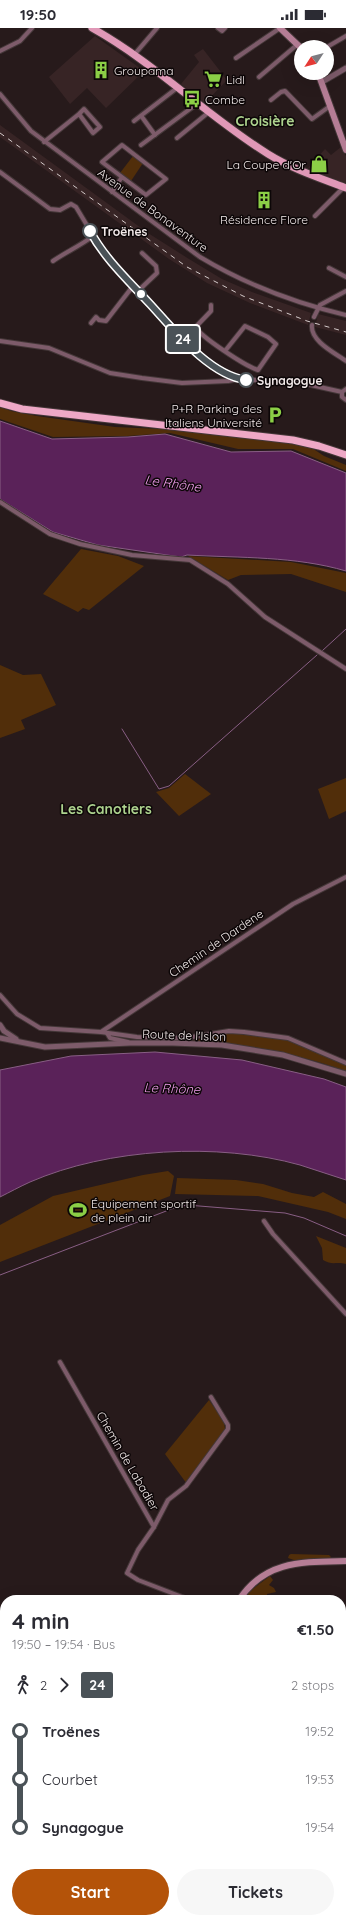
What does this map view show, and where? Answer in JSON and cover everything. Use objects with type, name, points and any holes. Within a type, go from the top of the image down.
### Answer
[{"type":"highway","points":[[0,403],[22,409],[293,440],[319,446],[346,455]]},
{"type":"main road","points":[[92,28],[275,158],[345,188]]},
{"type":"main road","points":[[280,28],[294,41]]},
{"type":"main road","points":[[322,82],[330,106],[343,136],[346,150]]},
{"type":"main road","points":[[243,1595],[258,1578],[282,1566],[301,1562],[346,1561]]},
{"type":"street","points":[[0,51],[20,41],[32,28]]},
{"type":"street","points":[[133,56],[157,28]]},
{"type":"street","points":[[218,28],[222,31],[225,28]]},
{"type":"street","points":[[236,58],[280,28]]},
{"type":"street","points":[[334,43],[346,36]]},
{"type":"street","points":[[259,77],[294,51]]},
{"type":"street","points":[[322,82],[346,68]]},
{"type":"street","points":[[134,121],[177,88]]},
{"type":"street","points":[[271,100],[281,92],[285,91],[312,119],[330,106]]},
{"type":"street","name":"Avenue de Bonaventure","points":[[0,94],[27,127],[44,142],[200,257],[221,270],[317,309],[346,315]]},
{"type":"street","points":[[141,145],[198,103]]},
{"type":"street","points":[[44,142],[84,109],[100,127],[93,133],[79,114]]},
{"type":"street","points":[[177,138],[210,112]]},
{"type":"street","points":[[142,117],[155,134]]},
{"type":"street","points":[[122,145],[166,179],[146,195],[122,177],[102,162],[122,145]]},
{"type":"street","points":[[0,172],[50,209],[56,210],[68,204],[73,205],[104,253],[172,328],[190,346],[215,366],[238,379]]},
{"type":"street","points":[[112,192],[122,177]]},
{"type":"street","points":[[315,216],[345,188]]},
{"type":"street","points":[[53,261],[93,236]]},
{"type":"street","points":[[138,291],[157,273],[156,266],[142,253]]},
{"type":"street","points":[[329,268],[346,277]]},
{"type":"street","points":[[91,323],[96,317],[100,320],[106,320],[133,286]]},
{"type":"street","points":[[314,317],[320,305],[346,291]]},
{"type":"street","points":[[339,295],[346,298]]},
{"type":"street","points":[[187,336],[211,311],[210,305]]},
{"type":"street","points":[[196,326],[200,333],[225,351],[258,370],[276,346],[275,342],[268,337],[245,326],[225,351]]},
{"type":"street","points":[[312,326],[312,333],[316,339],[346,361]]},
{"type":"street","points":[[190,346],[200,333]]},
{"type":"street","points":[[0,341],[49,348],[110,373],[142,378],[182,383],[228,381],[238,379],[302,383],[342,392]]},
{"type":"street","points":[[342,392],[346,388]]},
{"type":"street","points":[[342,392],[342,397],[346,400]]},
{"type":"street","points":[[0,502],[50,534],[80,544],[132,555],[190,560],[228,584],[265,617],[346,670]]},
{"type":"street","name":"Chemin de Dardene","points":[[101,1032],[293,904],[346,877]]},
{"type":"street","points":[[1,997],[17,1014],[40,1028],[101,1032],[137,1037],[192,1038],[228,1031],[244,1032],[288,1038],[346,1063]]},
{"type":"street","name":"Route de l'Islon","points":[[0,1025],[4,1031],[18,1041]]},
{"type":"street","points":[[107,1033],[110,1038],[130,1043]]},
{"type":"street","name":"Route de l'Islon","points":[[0,1038],[45,1047],[130,1043],[203,1044],[247,1049],[290,1057],[346,1074]]},
{"type":"street","points":[[264,1221],[346,1314]]},
{"type":"street","name":"Chemin de Labadier","points":[[60,1362],[154,1526],[138,1550],[127,1574],[138,1580],[177,1595]]},
{"type":"street","points":[[154,1526],[168,1500],[186,1486],[228,1429],[228,1425],[211,1397]]},
{"type":"shaded area","name":"Groupama","points":[[95,36],[144,71],[106,108],[87,88],[70,104],[49,77]]},
{"type":"shaded area","points":[[203,49],[227,80],[205,103],[181,84],[199,62],[194,55]]},
{"type":"shaded area","points":[[0,125],[148,233],[222,279],[252,292],[311,313],[308,325],[250,303],[207,283],[169,259],[0,137]]},
{"type":"shaded area","points":[[341,147],[346,156],[346,184],[308,168],[325,149],[331,155]]},
{"type":"shaded area","points":[[133,156],[143,163],[131,181],[120,173]]},
{"type":"shaded area","points":[[318,314],[346,321],[346,335],[315,327]]},
{"type":"shaded area","points":[[0,407],[11,411],[37,416],[115,427],[184,430],[283,441],[312,448],[324,456],[346,465],[346,471],[293,449],[238,449],[170,433],[127,436],[53,437],[0,419]]},
{"type":"shaded area","points":[[81,549],[118,556],[144,566],[89,610],[83,608],[78,612],[43,594]]},
{"type":"shaded area","points":[[188,556],[291,562],[346,573],[346,592],[291,574],[241,575],[228,580]]},
{"type":"shaded area","points":[[0,665],[23,675],[41,674],[56,705],[21,720],[25,729],[0,738]]},
{"type":"shaded area","points":[[185,774],[211,794],[179,816],[156,792],[169,788]]},
{"type":"shaded area","points":[[346,778],[346,811],[329,819],[318,789]]},
{"type":"shaded area","points":[[230,1032],[289,1039],[346,1064],[346,1071],[309,1059],[270,1050],[232,1044],[192,1041]]},
{"type":"shaded area","points":[[168,1171],[174,1176],[170,1196],[0,1262],[0,1225],[53,1196],[143,1175]]},
{"type":"shaded area","points":[[177,1178],[236,1180],[263,1184],[292,1193],[314,1197],[323,1192],[346,1204],[346,1219],[328,1212],[258,1196],[175,1194]]},
{"type":"shaded area","points":[[316,1236],[346,1248],[346,1264],[329,1263],[323,1260],[322,1248]]},
{"type":"shaded area","points":[[209,1400],[224,1422],[225,1429],[187,1484],[165,1454]]},
{"type":"shaded area","points":[[291,1554],[329,1555],[331,1557],[329,1559],[294,1560],[288,1558]]},
{"type":"shaded area","points":[[270,1576],[273,1580],[269,1585],[274,1588],[276,1592],[267,1595],[247,1595],[250,1591]]},
{"type":"water","name":"Le Rhône","points":[[0,421],[52,439],[128,437],[165,434],[231,452],[291,451],[346,473],[346,571],[327,566],[287,560],[187,555],[181,557],[98,545],[53,532],[0,499]]},
{"type":"water","name":"Le Rhône","points":[[155,1052],[242,1060],[324,1079],[346,1087],[346,1180],[300,1165],[268,1158],[234,1153],[199,1151],[164,1152],[94,1162],[61,1171],[30,1182],[0,1197],[0,1070],[71,1056]]},
{"type":"waterway","points":[[322,651],[346,629]]},
{"type":"waterway","points":[[122,729],[159,789],[169,786],[317,655]]},
{"type":"waterway","points":[[0,1275],[174,1208],[187,1205],[285,1213],[304,1218],[346,1236]]},
{"type":"railway","points":[[0,133],[187,267],[243,296],[307,321],[346,332]]},
{"type":"bus line","name":"24","points":[[90,231],[104,253],[168,325],[204,358],[215,366],[238,379],[246,380]]},
{"type":"place","name":"Groupama","points":[[101,70]]},
{"type":"place","name":"Lidl","points":[[213,79]]},
{"type":"place","name":"Combe","points":[[192,99]]},
{"type":"place","name":"La Coupe d'Or","points":[[319,164]]},
{"type":"place","name":"Résidence Flore","points":[[264,200]]},
{"type":"place","name":"Troënes","points":[[90,231]]},
{"type":"place","name":"Synagogue","points":[[246,380]]},
{"type":"place","name":"P+R Parking des Italiens Université","points":[[275,415]]},
{"type":"place","name":"Équipement sportif de plein air","points":[[78,1210]]},
{"type":"district","name":"Croisière","points":[[265,121]]},
{"type":"district","name":"Les Canotiers","points":[[106,809]]}]
